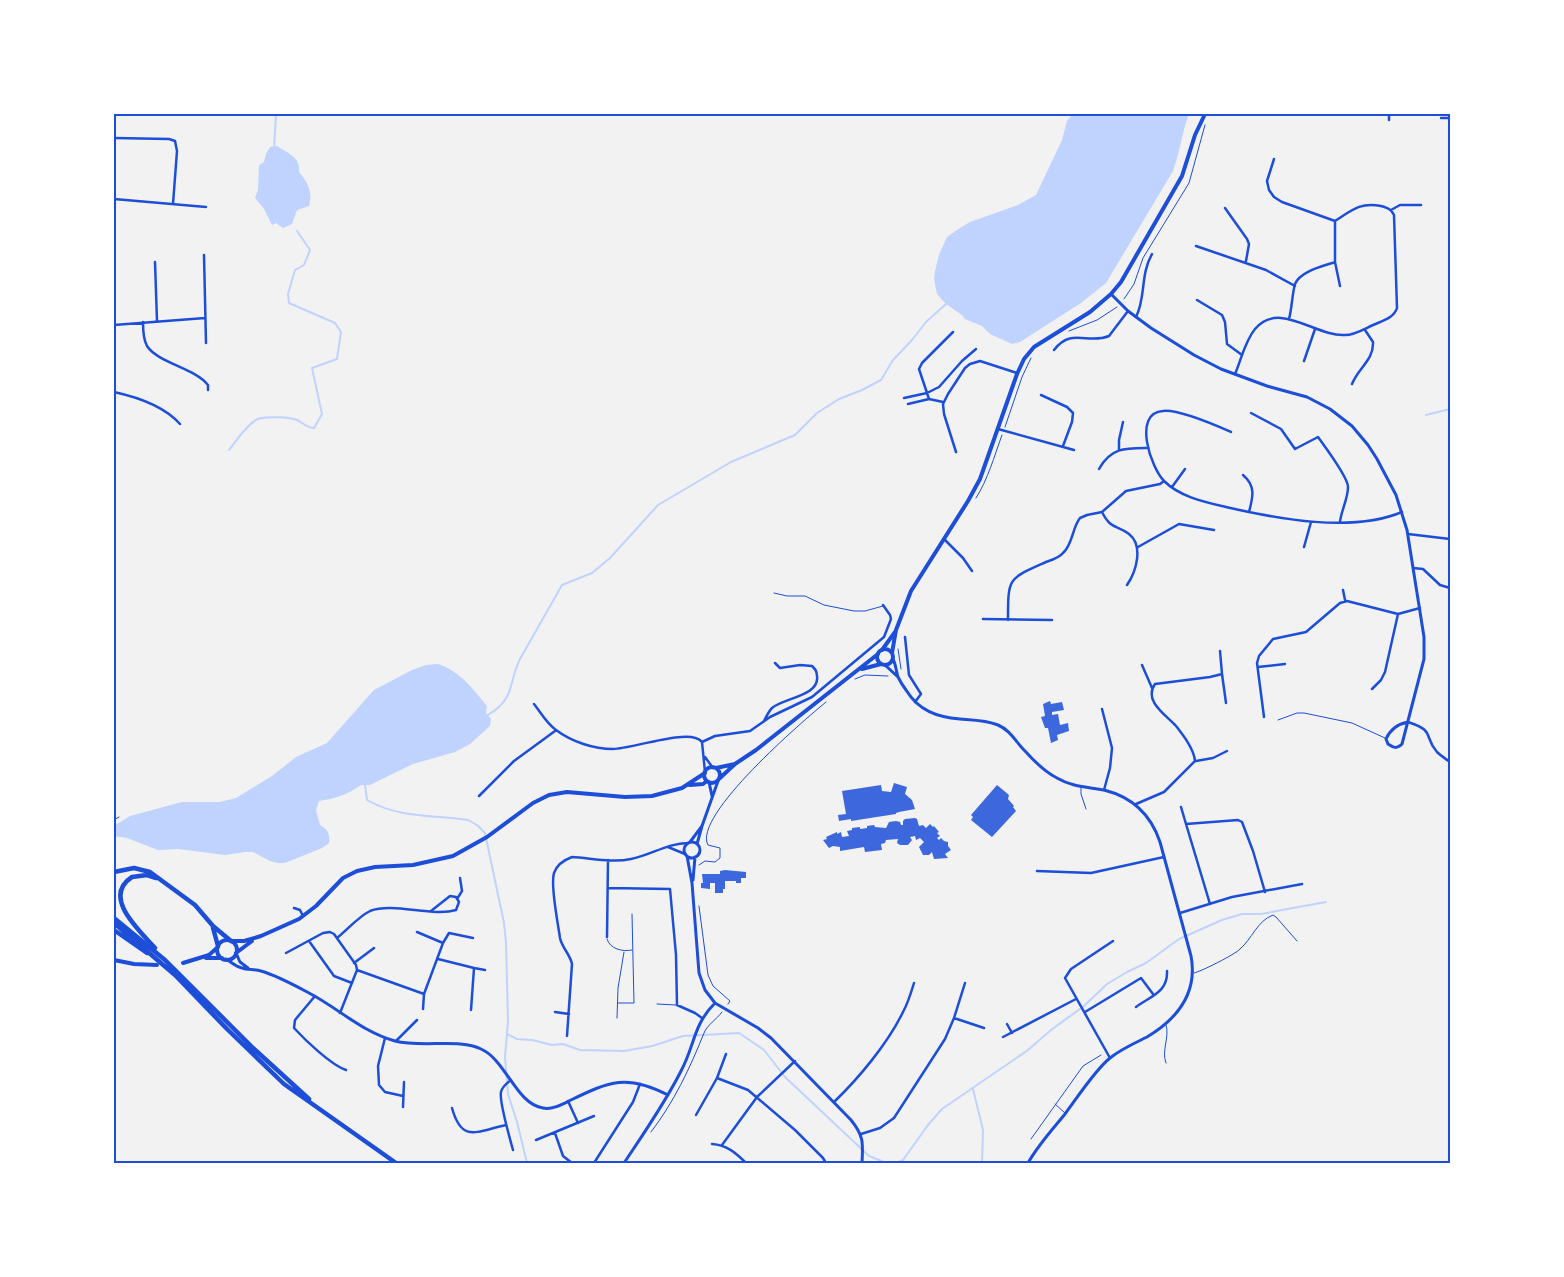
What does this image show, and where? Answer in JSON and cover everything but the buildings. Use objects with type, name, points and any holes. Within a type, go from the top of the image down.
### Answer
[{"type":"highway","points":[[114,872],[129,868],[140,868],[150,872],[195,905],[213,926],[232,941]]},
{"type":"highway","points":[[160,880],[147,875],[132,877],[125,883],[121,897],[124,912],[161,962]]},
{"type":"highway","points":[[114,918],[161,962]]},
{"type":"highway","points":[[114,923],[178,975],[311,1102],[396,1163]]},
{"type":"highway","points":[[213,926],[218,947]]},
{"type":"highway","points":[[114,930],[161,962]]},
{"type":"main road","points":[[860,669],[890,663],[893,659],[892,653],[896,630],[911,591],[976,489],[1017,374],[1029,353],[1040,342],[1090,312],[1111,294],[1126,275],[1176,188],[1205,114]]},
{"type":"main road","points":[[690,784],[703,784],[719,780],[734,764],[756,750],[878,654],[896,630]]},
{"type":"main road","points":[[882,650],[888,650],[892,653]]},
{"type":"main road","points":[[878,654],[878,660],[883,665]]},
{"type":"main road","points":[[201,958],[224,959],[234,957],[246,944],[303,917],[344,878],[352,873],[375,867],[427,863],[453,856],[486,837],[533,803],[549,795],[559,792],[576,792],[638,797],[667,793],[690,784],[709,769],[734,764]]},
{"type":"main road","points":[[715,768],[720,772],[719,780]]},
{"type":"main road","points":[[705,773],[708,782]]},
{"type":"main road","points":[[183,963],[209,955],[224,940],[244,941],[261,936]]},
{"type":"main road","points":[[232,941],[235,945],[236,953]]},
{"type":"main road","points":[[218,947],[218,954],[224,959]]},
{"type":"main road","points":[[114,960],[134,964],[161,962]]},
{"type":"street","points":[[1389,114],[1389,120]]},
{"type":"street","points":[[1441,118],[1450,118]]},
{"type":"street","points":[[114,138],[170,139],[175,142],[177,151],[173,204]]},
{"type":"street","points":[[1235,374],[1251,333],[1261,323],[1272,318],[1289,319],[1328,333],[1345,336],[1390,317],[1397,308],[1394,215],[1391,210],[1386,207],[1366,204],[1335,221],[1282,202],[1274,197],[1269,190],[1267,181],[1274,159]]},
{"type":"street","points":[[114,199],[206,207]]},
{"type":"street","points":[[1391,210],[1400,205],[1421,205]]},
{"type":"street","points":[[1225,208],[1249,244],[1246,262]]},
{"type":"street","points":[[1335,221],[1335,262],[1340,286]]},
{"type":"street","points":[[1196,246],[1266,270],[1295,286]]},
{"type":"street","points":[[1136,317],[1140,310],[1144,272],[1152,254]]},
{"type":"street","points":[[204,255],[206,343]]},
{"type":"street","points":[[155,262],[157,321]]},
{"type":"street","points":[[1289,319],[1298,279],[1305,274],[1335,262]]},
{"type":"street","points":[[1111,294],[1128,311],[1185,351],[1235,374],[1315,401],[1330,409],[1347,422],[1368,445],[1396,495],[1402,512],[1408,534],[1425,650],[1408,722],[1402,744],[1395,748],[1388,744],[1386,739],[1391,731],[1400,723],[1408,722],[1419,725],[1427,732],[1436,751],[1450,762]]},
{"type":"street","points":[[1197,300],[1222,315],[1225,322],[1227,344],[1242,355]]},
{"type":"street","points":[[1054,350],[1059,344],[1070,338],[1099,339],[1110,336],[1128,311]]},
{"type":"street","points":[[114,325],[205,318]]},
{"type":"street","points":[[143,322],[144,340],[150,350],[200,378],[208,385],[208,390]]},
{"type":"street","points":[[1304,361],[1315,329]]},
{"type":"street","points":[[1352,384],[1357,373],[1372,353],[1373,342],[1364,329]]},
{"type":"street","points":[[929,400],[919,372],[920,366],[953,332]]},
{"type":"street","points":[[904,398],[927,393],[939,387],[962,361],[976,349]]},
{"type":"street","points":[[956,452],[944,414],[943,402],[965,368],[974,362],[985,362],[1017,374]]},
{"type":"street","points":[[114,392],[135,396],[148,402],[180,424]]},
{"type":"street","points":[[1041,395],[1067,407],[1073,413],[1072,422],[1063,446]]},
{"type":"street","points":[[908,404],[929,400],[943,402]]},
{"type":"street","points":[[1231,432],[1172,412],[1159,411],[1154,414],[1147,424],[1146,441],[1157,472],[1164,481],[1185,495],[1195,498],[1249,512],[1311,522],[1380,520],[1402,512]]},
{"type":"street","points":[[1251,413],[1281,430],[1295,449],[1318,436],[1347,483],[1347,492],[1340,522]]},
{"type":"street","points":[[1119,449],[1122,422]]},
{"type":"street","points":[[998,429],[1074,450]]},
{"type":"street","points":[[1099,469],[1110,455],[1119,449],[1148,448]]},
{"type":"street","points":[[1172,487],[1185,469]]},
{"type":"street","points":[[1243,475],[1249,479],[1253,487],[1249,512]]},
{"type":"street","points":[[1008,620],[1009,592],[1016,576],[1062,554],[1067,548],[1080,518],[1102,512],[1126,491],[1160,484],[1164,481]]},
{"type":"street","points":[[1102,512],[1109,524],[1129,534],[1138,547],[1133,577],[1127,585]]},
{"type":"street","points":[[1304,546],[1311,522]]},
{"type":"street","points":[[1138,547],[1179,524],[1214,530]]},
{"type":"street","points":[[1408,534],[1450,539]]},
{"type":"street","points":[[944,539],[963,558],[972,571]]},
{"type":"street","points":[[1413,568],[1423,569],[1440,585],[1450,588]]},
{"type":"street","points":[[1343,590],[1345,601]]},
{"type":"street","points":[[1264,717],[1258,667],[1259,656],[1273,639],[1306,632],[1345,601],[1357,602],[1398,614],[1420,608]]},
{"type":"street","points":[[702,742],[715,736],[750,731],[778,712],[806,701],[878,642],[888,631],[891,619],[883,606]]},
{"type":"street","points":[[1372,689],[1381,680],[1385,672],[1398,614]]},
{"type":"street","points":[[983,619],[1052,620]]},
{"type":"street","points":[[904,637],[909,675],[921,694],[915,702]]},
{"type":"street","points":[[1220,651],[1226,703]]},
{"type":"street","points":[[893,659],[897,668],[898,678]]},
{"type":"street","points":[[763,722],[772,708],[805,693],[813,688],[817,682],[816,671],[812,666],[800,665],[777,668],[775,664]]},
{"type":"street","points":[[1258,667],[1285,664]]},
{"type":"street","points":[[883,665],[898,678],[915,702],[928,712],[944,717],[985,721],[999,725],[1011,734],[1024,750],[1051,775],[1072,785],[1104,790],[1119,795],[1136,804],[1153,824],[1160,842],[1194,973],[1186,999],[1166,1024],[1110,1058],[1028,1163]]},
{"type":"street","points":[[1142,665],[1152,688],[1152,695],[1156,706],[1177,727],[1194,753],[1195,761]]},
{"type":"street","points":[[1152,688],[1155,684],[1162,682],[1222,674]]},
{"type":"street","points":[[534,704],[556,730],[586,745],[606,749],[633,747],[682,737],[696,737],[702,742],[705,773]]},
{"type":"street","points":[[1102,709],[1112,748],[1110,768],[1104,790]]},
{"type":"street","points":[[479,796],[514,761],[556,730]]},
{"type":"street","points":[[1136,804],[1164,792],[1195,761],[1212,758],[1227,751]]},
{"type":"street","points":[[704,755],[715,768]]},
{"type":"street","points":[[692,883],[695,857],[699,852],[697,844],[719,780]]},
{"type":"street","points":[[708,782],[712,797]]},
{"type":"street","points":[[1181,807],[1210,904]]},
{"type":"street","points":[[1186,824],[1238,820],[1242,822],[1264,892]]},
{"type":"street","points":[[702,826],[684,848],[692,883],[699,973],[705,990],[715,1003],[758,1028],[795,1061],[851,1120],[863,1140],[862,1163]]},
{"type":"street","points":[[567,1036],[572,964],[561,943],[553,885],[554,873],[561,862],[572,858],[630,859],[673,844],[697,844]]},
{"type":"street","points":[[668,847],[695,857]]},
{"type":"street","points":[[1036,871],[1092,873],[1164,857]]},
{"type":"street","points":[[607,937],[608,860]]},
{"type":"street","points":[[337,938],[364,915],[374,910],[456,910],[462,890],[460,878]]},
{"type":"street","points":[[1180,914],[1232,897],[1302,884]]},
{"type":"street","points":[[608,888],[670,889],[676,955],[677,1005],[702,1018]]},
{"type":"street","points":[[431,911],[450,896],[458,899]]},
{"type":"street","points":[[294,908],[300,910],[303,917]]},
{"type":"street","points":[[286,953],[327,932],[330,932],[337,938],[357,970],[340,1013]]},
{"type":"street","points":[[417,932],[443,943]]},
{"type":"street","points":[[423,1009],[424,994],[443,943],[449,933],[472,938]]},
{"type":"street","points":[[309,941],[334,976],[352,983]]},
{"type":"street","points":[[1110,1058],[1065,980],[1067,974],[1113,941]]},
{"type":"street","points":[[354,963],[374,948]]},
{"type":"street","points":[[236,953],[240,962],[248,969]]},
{"type":"street","points":[[224,959],[240,968],[277,977],[314,996],[368,1030],[385,1038],[416,1045],[473,1046],[487,1052],[494,1058],[525,1098],[537,1107],[550,1108],[606,1084],[628,1082],[640,1084],[668,1095]]},
{"type":"street","points":[[438,959],[485,970]]},
{"type":"street","points":[[470,1010],[474,968]]},
{"type":"street","points":[[357,970],[424,994]]},
{"type":"street","points":[[1136,1007],[1164,987],[1168,979],[1167,971]]},
{"type":"street","points":[[1085,1012],[1140,978],[1153,994]]},
{"type":"street","points":[[834,1102],[852,1086],[893,1031],[904,1011],[914,983]]},
{"type":"street","points":[[861,1134],[880,1128],[894,1118],[945,1039],[965,983]]},
{"type":"street","points":[[314,996],[295,1020],[294,1028],[323,1055],[346,1070]]},
{"type":"street","points":[[1003,1037],[1076,999]]},
{"type":"street","points":[[624,1163],[668,1095],[683,1068],[697,1027],[715,1003]]},
{"type":"street","points":[[555,1012],[569,1014]]},
{"type":"street","points":[[954,1018],[984,1028]]},
{"type":"street","points":[[396,1041],[417,1020]]},
{"type":"street","points":[[1007,1024],[1012,1033]]},
{"type":"street","points":[[385,1038],[378,1066],[379,1085],[385,1092],[403,1096]]},
{"type":"street","points":[[696,1115],[717,1078],[726,1054]]},
{"type":"street","points":[[722,1145],[757,1097],[795,1061]]},
{"type":"street","points":[[717,1078],[748,1090],[757,1097],[810,1144],[826,1163]]},
{"type":"street","points":[[511,1080],[502,1088],[500,1093],[513,1150]]},
{"type":"street","points":[[404,1082],[404,1107]]},
{"type":"street","points":[[594,1163],[632,1102],[640,1084]]},
{"type":"street","points":[[568,1101],[578,1123]]},
{"type":"street","points":[[452,1108],[461,1129],[468,1132],[506,1125]]},
{"type":"street","points":[[536,1140],[594,1116]]},
{"type":"street","points":[[555,1133],[563,1156],[572,1163]]},
{"type":"street","points":[[712,1144],[722,1145],[746,1163]]},
{"type":"lane","points":[[774,593],[787,596],[804,596],[824,605],[854,610],[865,611],[883,606]]},
{"type":"lane","points":[[1278,720],[1296,713],[1308,714],[1352,723],[1386,739]]},
{"type":"lane","points":[[1082,787],[1081,794],[1086,809]]},
{"type":"lane","points":[[114,820],[119,817]]},
{"type":"lane","points":[[618,1003],[634,1004],[632,914]]},
{"type":"lane","points":[[1194,973],[1238,952],[1246,944],[1252,932],[1269,917],[1276,917],[1297,941]]},
{"type":"lane","points":[[607,937],[609,945],[624,952],[632,950]]},
{"type":"lane","points":[[617,1018],[618,988],[624,952]]},
{"type":"lane","points":[[657,1004],[677,1005]]},
{"type":"lane","points":[[1166,1024],[1168,1030],[1164,1055],[1166,1063]]},
{"type":"lane","points":[[1031,1139],[1083,1066],[1101,1055]]},
{"type":"lane","points":[[1055,1104],[1066,1113]]},
{"type":"path","points":[[1123,301],[1134,284],[1140,264],[1189,183],[1205,126]]},
{"type":"path","points":[[854,679],[865,675],[888,676]]},
{"type":"path","points":[[698,870],[702,862],[716,862],[720,858],[720,848],[708,845],[706,840],[712,820],[721,805],[787,734],[830,698]]},
{"type":"path","points":[[698,901],[708,975],[713,986],[730,1001],[727,1006]]},
{"type":"path","points":[[658,1123],[680,1087],[704,1034],[722,1012]]},
{"type":"water","points":[[1073,114],[1189,114],[1173,171],[1106,283],[1081,303],[1020,342],[1012,344],[990,334],[982,326],[965,319],[937,294],[934,279],[939,255],[947,237],[960,228],[970,222],[1018,205],[1036,195],[1062,140],[1067,121]]},
{"type":"water","points":[[277,146],[296,159],[299,172],[309,188],[310,196],[309,206],[297,210],[292,224],[283,228],[276,223],[272,225],[264,209],[255,198],[258,190],[259,165],[264,162],[270,147]]},
{"type":"water","points":[[438,664],[453,671],[477,693],[487,706],[486,713],[491,719],[490,726],[470,744],[455,752],[413,764],[370,785],[361,785],[341,796],[319,801],[316,810],[320,825],[329,834],[329,843],[322,848],[285,863],[278,863],[253,852],[225,855],[178,849],[158,850],[127,838],[114,836],[114,826],[130,816],[182,802],[220,802],[236,798],[272,776],[296,757],[327,743],[374,690],[412,670],[426,665]]},
{"type":"waterway","points":[[274,148],[276,114]]},
{"type":"waterway","points":[[229,450],[246,428],[258,419],[272,417],[289,418],[314,428],[322,414],[312,368],[337,359],[341,332],[335,323],[289,303],[288,294],[295,270],[304,265],[310,250],[297,231]]},
{"type":"waterway","points":[[488,715],[497,709],[507,696],[520,659],[562,585],[592,573],[610,558],[658,505],[731,462],[795,435],[817,413],[839,399],[881,380],[893,360],[926,322],[946,304]]},
{"type":"waterway","points":[[1426,415],[1450,409]]},
{"type":"waterway","points":[[365,785],[367,800],[379,806],[416,815],[468,820],[485,833],[504,923],[506,943],[508,1021],[505,1057],[508,1094],[527,1163]]},
{"type":"waterway","points":[[507,1034],[517,1039],[532,1040],[552,1045],[563,1044],[580,1050],[624,1051],[652,1046],[683,1036],[739,1033],[764,1050],[785,1077],[869,1156],[884,1162],[896,1163],[903,1160],[942,1109],[1028,1050],[1051,1030],[1084,1006],[1107,984],[1146,963],[1179,939],[1222,920],[1242,914],[1261,914],[1326,902]]},
{"type":"waterway","points":[[973,1089],[983,1130],[982,1163]]}]
